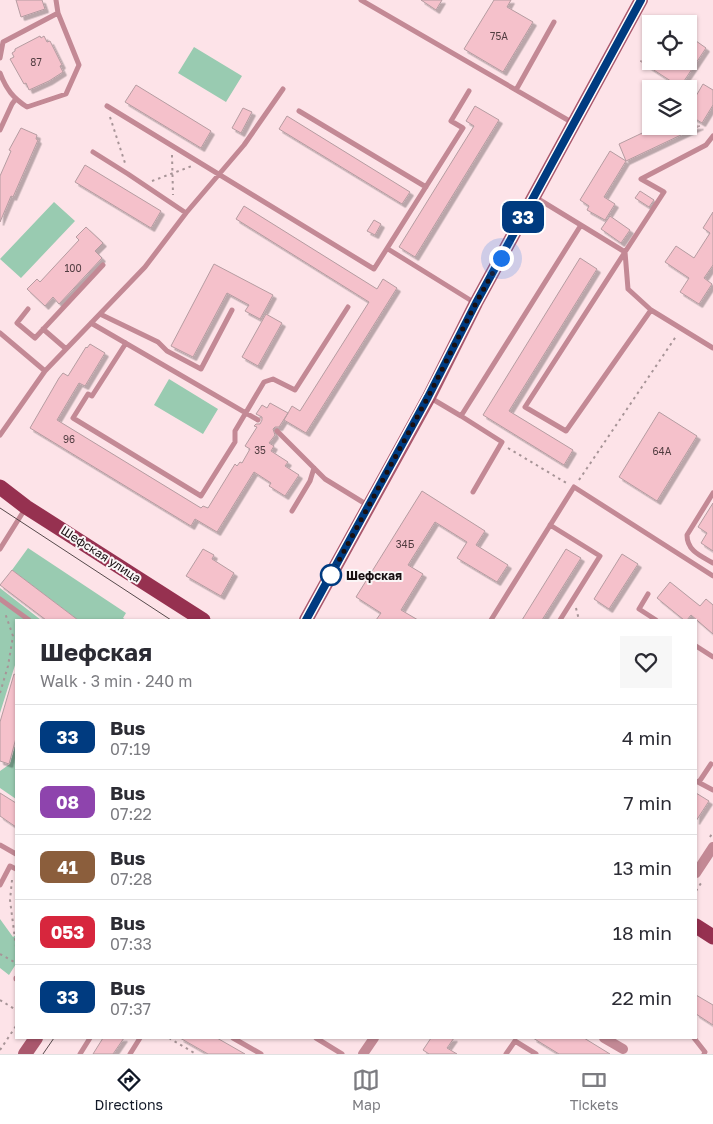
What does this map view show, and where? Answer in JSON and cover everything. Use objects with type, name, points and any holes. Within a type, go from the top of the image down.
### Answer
[{"type":"main road","points":[[307,619],[641,0]]},
{"type":"main road","name":"Шефская улица","points":[[0,487],[26,507],[201,619]]},
{"type":"main road","points":[[697,927],[713,937]]},
{"type":"main road","points":[[25,1054],[35,1039]]},
{"type":"street","points":[[697,871],[713,847]]},
{"type":"street","points":[[364,1054],[373,1039]]},
{"type":"street","points":[[606,1039],[623,1049]]},
{"type":"lane","points":[[0,73],[4,85],[15,100],[27,107],[66,94],[79,65],[58,13],[56,0]]},
{"type":"lane","points":[[361,0],[574,123]]},
{"type":"lane","points":[[0,58],[3,42],[58,13]]},
{"type":"lane","points":[[516,90],[554,22]]},
{"type":"lane","points":[[0,436],[45,371],[65,348],[145,267],[186,213],[244,146],[283,89]]},
{"type":"lane","points":[[107,106],[374,269],[388,250],[464,128],[451,121],[469,91]]},
{"type":"lane","points":[[0,130],[15,100]]},
{"type":"lane","points":[[299,111],[426,187]]},
{"type":"lane","points":[[651,310],[566,431],[525,407],[664,192],[641,179],[706,145],[713,136]]},
{"type":"lane","points":[[93,152],[186,213]]},
{"type":"lane","points":[[534,197],[625,252]]},
{"type":"lane","points":[[461,416],[581,225]]},
{"type":"lane","points":[[388,250],[476,303]]},
{"type":"lane","points":[[625,252],[628,289],[651,310],[713,348]]},
{"type":"lane","points":[[28,309],[17,323],[35,338],[103,265]]},
{"type":"lane","points":[[126,343],[92,396],[88,394],[73,418],[201,496],[235,442],[234,431],[264,382],[273,379],[295,390],[348,307]]},
{"type":"lane","points":[[100,314],[158,342],[167,351],[201,369],[232,310]]},
{"type":"lane","points":[[91,323],[258,420]]},
{"type":"lane","points":[[43,329],[65,348]]},
{"type":"lane","points":[[0,333],[45,371]]},
{"type":"lane","points":[[428,397],[502,442],[473,492]]},
{"type":"lane","points":[[276,432],[325,479],[369,506]]},
{"type":"lane","points":[[292,511],[310,481],[314,468]]},
{"type":"lane","points":[[492,619],[574,487],[710,574],[713,564],[692,550],[687,543],[687,535],[713,493]]},
{"type":"lane","points":[[0,549],[26,507]]},
{"type":"lane","points":[[550,525],[600,556],[561,619]]},
{"type":"lane","points":[[648,594],[639,608],[655,619]]},
{"type":"lane","points":[[0,599],[28,619]]},
{"type":"lane","points":[[697,647],[713,657]]},
{"type":"lane","points":[[711,764],[698,782],[713,790]]},
{"type":"lane","points":[[0,844],[15,853]]},
{"type":"lane","points":[[0,886],[10,866],[14,868]]},
{"type":"lane","points":[[80,1054],[89,1039]]},
{"type":"lane","points":[[130,1054],[139,1039]]},
{"type":"lane","points":[[235,1039],[261,1054]]},
{"type":"lane","points":[[318,1039],[342,1054]]},
{"type":"lane","points":[[695,1039],[705,1052],[704,1054]]},
{"type":"lane","points":[[506,1054],[515,1041],[536,1054]]},
{"type":"path","points":[[107,106],[128,174]]},
{"type":"path","points":[[172,145],[173,204]]},
{"type":"path","points":[[143,184],[201,163]]},
{"type":"path","points":[[558,478],[574,487],[681,330]]},
{"type":"path","points":[[0,693],[8,666],[13,636],[3,608]]},
{"type":"path","points":[[14,868],[10,900],[15,938]]},
{"type":"path","points":[[0,954],[15,962]]},
{"type":"path","points":[[0,1000],[15,1009]]},
{"type":"path","points":[[0,1050],[15,1027]]},
{"type":"path","points":[[171,1039],[196,1054]]},
{"type":"green space","points":[[194,47],[242,76],[226,102],[178,73]]},
{"type":"green space","points":[[54,202],[75,221],[21,278],[0,259]]},
{"type":"green space","points":[[169,379],[218,409],[203,434],[154,405]]},
{"type":"green space","points":[[28,548],[126,613],[123,618],[124,619],[77,619],[12,570]]},
{"type":"green space","points":[[0,588],[40,619],[15,619],[15,665],[0,713]]},
{"type":"green space","points":[[15,746],[15,798],[0,788],[0,771],[10,764]]},
{"type":"green space","points":[[0,919],[13,937],[15,936],[15,966],[9,975],[0,968]]},
{"type":"building","points":[[16,0],[42,0],[45,9],[21,17]]},
{"type":"building","points":[[421,0],[442,0],[436,10]]},
{"type":"building","points":[[494,0],[511,0],[507,7],[533,22],[503,72],[464,49]]},
{"type":"building","points":[[40,36],[41,38],[44,36],[47,42],[50,41],[62,65],[60,66],[63,72],[29,90],[10,59],[14,57],[12,53],[15,49]]},
{"type":"building","points":[[697,42],[706,48],[697,62]]},
{"type":"building","points":[[654,70],[691,70],[685,80],[669,80]]},
{"type":"building","points":[[703,84],[713,90],[713,105],[702,123],[697,120],[697,94]]},
{"type":"building","points":[[136,85],[211,131],[201,148],[125,102]]},
{"type":"building","points":[[475,106],[499,120],[415,257],[399,247],[474,126],[466,121]]},
{"type":"building","points":[[243,108],[252,112],[241,133],[232,128]]},
{"type":"building","points":[[287,116],[410,192],[402,204],[279,129]]},
{"type":"building","points":[[21,128],[37,135],[36,139],[38,140],[0,222],[0,176],[11,151],[9,150]]},
{"type":"building","points":[[642,133],[642,135],[681,135],[626,161],[619,144]]},
{"type":"building","points":[[610,151],[626,161],[604,197],[615,204],[605,220],[587,210],[589,206],[580,200]]},
{"type":"building","points":[[85,165],[161,211],[151,228],[75,182]]},
{"type":"building","points":[[640,191],[654,200],[649,207],[635,198]]},
{"type":"building","points":[[244,206],[377,289],[383,279],[397,288],[306,433],[284,420],[292,406],[300,411],[369,302],[236,219]]},
{"type":"building","points":[[713,212],[713,265],[704,278],[712,284],[699,304],[680,292],[689,278],[665,262],[676,246],[694,258],[710,233],[703,228]]},
{"type":"building","points":[[610,216],[630,230],[621,243],[601,229]]},
{"type":"building","points":[[374,220],[381,224],[375,235],[367,231]]},
{"type":"building","points":[[86,227],[103,243],[95,251],[102,258],[59,304],[53,297],[45,306],[27,289],[37,279],[40,282],[79,240],[76,237]]},
{"type":"building","points":[[580,258],[597,269],[509,411],[573,450],[564,465],[483,415]]},
{"type":"building","points":[[214,264],[273,295],[260,319],[245,311],[249,305],[227,293],[193,357],[171,346]]},
{"type":"building","points":[[266,314],[282,323],[258,366],[242,357]]},
{"type":"building","points":[[90,344],[105,353],[85,386],[79,383],[57,420],[201,508],[203,506],[208,508],[235,464],[237,466],[240,462],[242,463],[250,449],[245,446],[257,427],[254,426],[260,424],[262,420],[262,417],[256,414],[262,405],[267,408],[270,403],[288,413],[279,427],[273,429],[275,435],[269,443],[274,446],[271,451],[288,462],[285,466],[299,475],[285,496],[269,486],[271,483],[254,472],[217,532],[195,519],[191,526],[30,428],[59,378],[63,373],[68,376],[86,347]]},
{"type":"building","points":[[659,412],[697,436],[657,501],[619,477]]},
{"type":"building","points":[[422,491],[485,531],[476,545],[508,565],[497,582],[457,558],[467,542],[435,522],[408,565],[423,574],[401,610],[416,619],[377,619],[381,613],[356,597]]},
{"type":"building","points":[[713,503],[713,551],[701,543],[707,533],[698,527]]},
{"type":"building","points":[[203,549],[214,555],[212,559],[234,573],[221,596],[186,576]]},
{"type":"building","points":[[566,549],[581,558],[543,619],[523,619]]},
{"type":"building","points":[[622,554],[638,564],[609,609],[594,599]]},
{"type":"building","points":[[12,570],[77,619],[45,619],[0,585]]},
{"type":"building","points":[[670,582],[700,606],[706,599],[713,605],[713,634],[691,615],[688,619],[683,619],[657,598]]},
{"type":"building","points":[[14,674],[15,742],[9,764],[0,761],[0,722]]},
{"type":"building","points":[[0,793],[15,802],[15,826],[0,816]]},
{"type":"building","points":[[697,794],[709,801],[697,819]]},
{"type":"building","points":[[697,996],[713,1005],[713,1025],[697,1015]]},
{"type":"building","points":[[102,1039],[123,1039],[113,1054],[93,1054]]},
{"type":"building","points":[[182,1039],[219,1039],[245,1054],[208,1054]]},
{"type":"building","points":[[430,1039],[453,1039],[447,1048],[457,1054],[429,1054],[423,1050]]},
{"type":"building","points":[[535,1039],[586,1039],[610,1054],[559,1054]]},
{"type":"tram line","points":[[0,508],[169,619]]},
{"type":"tram line","points":[[43,1054],[53,1039]]},
{"type":"bus line","name":"33","points":[[307,619],[641,0]]},
{"type":"place","name":"Шефская","points":[[331,575]]},
{"type":"route","points":[[331,575],[501,258]]}]
